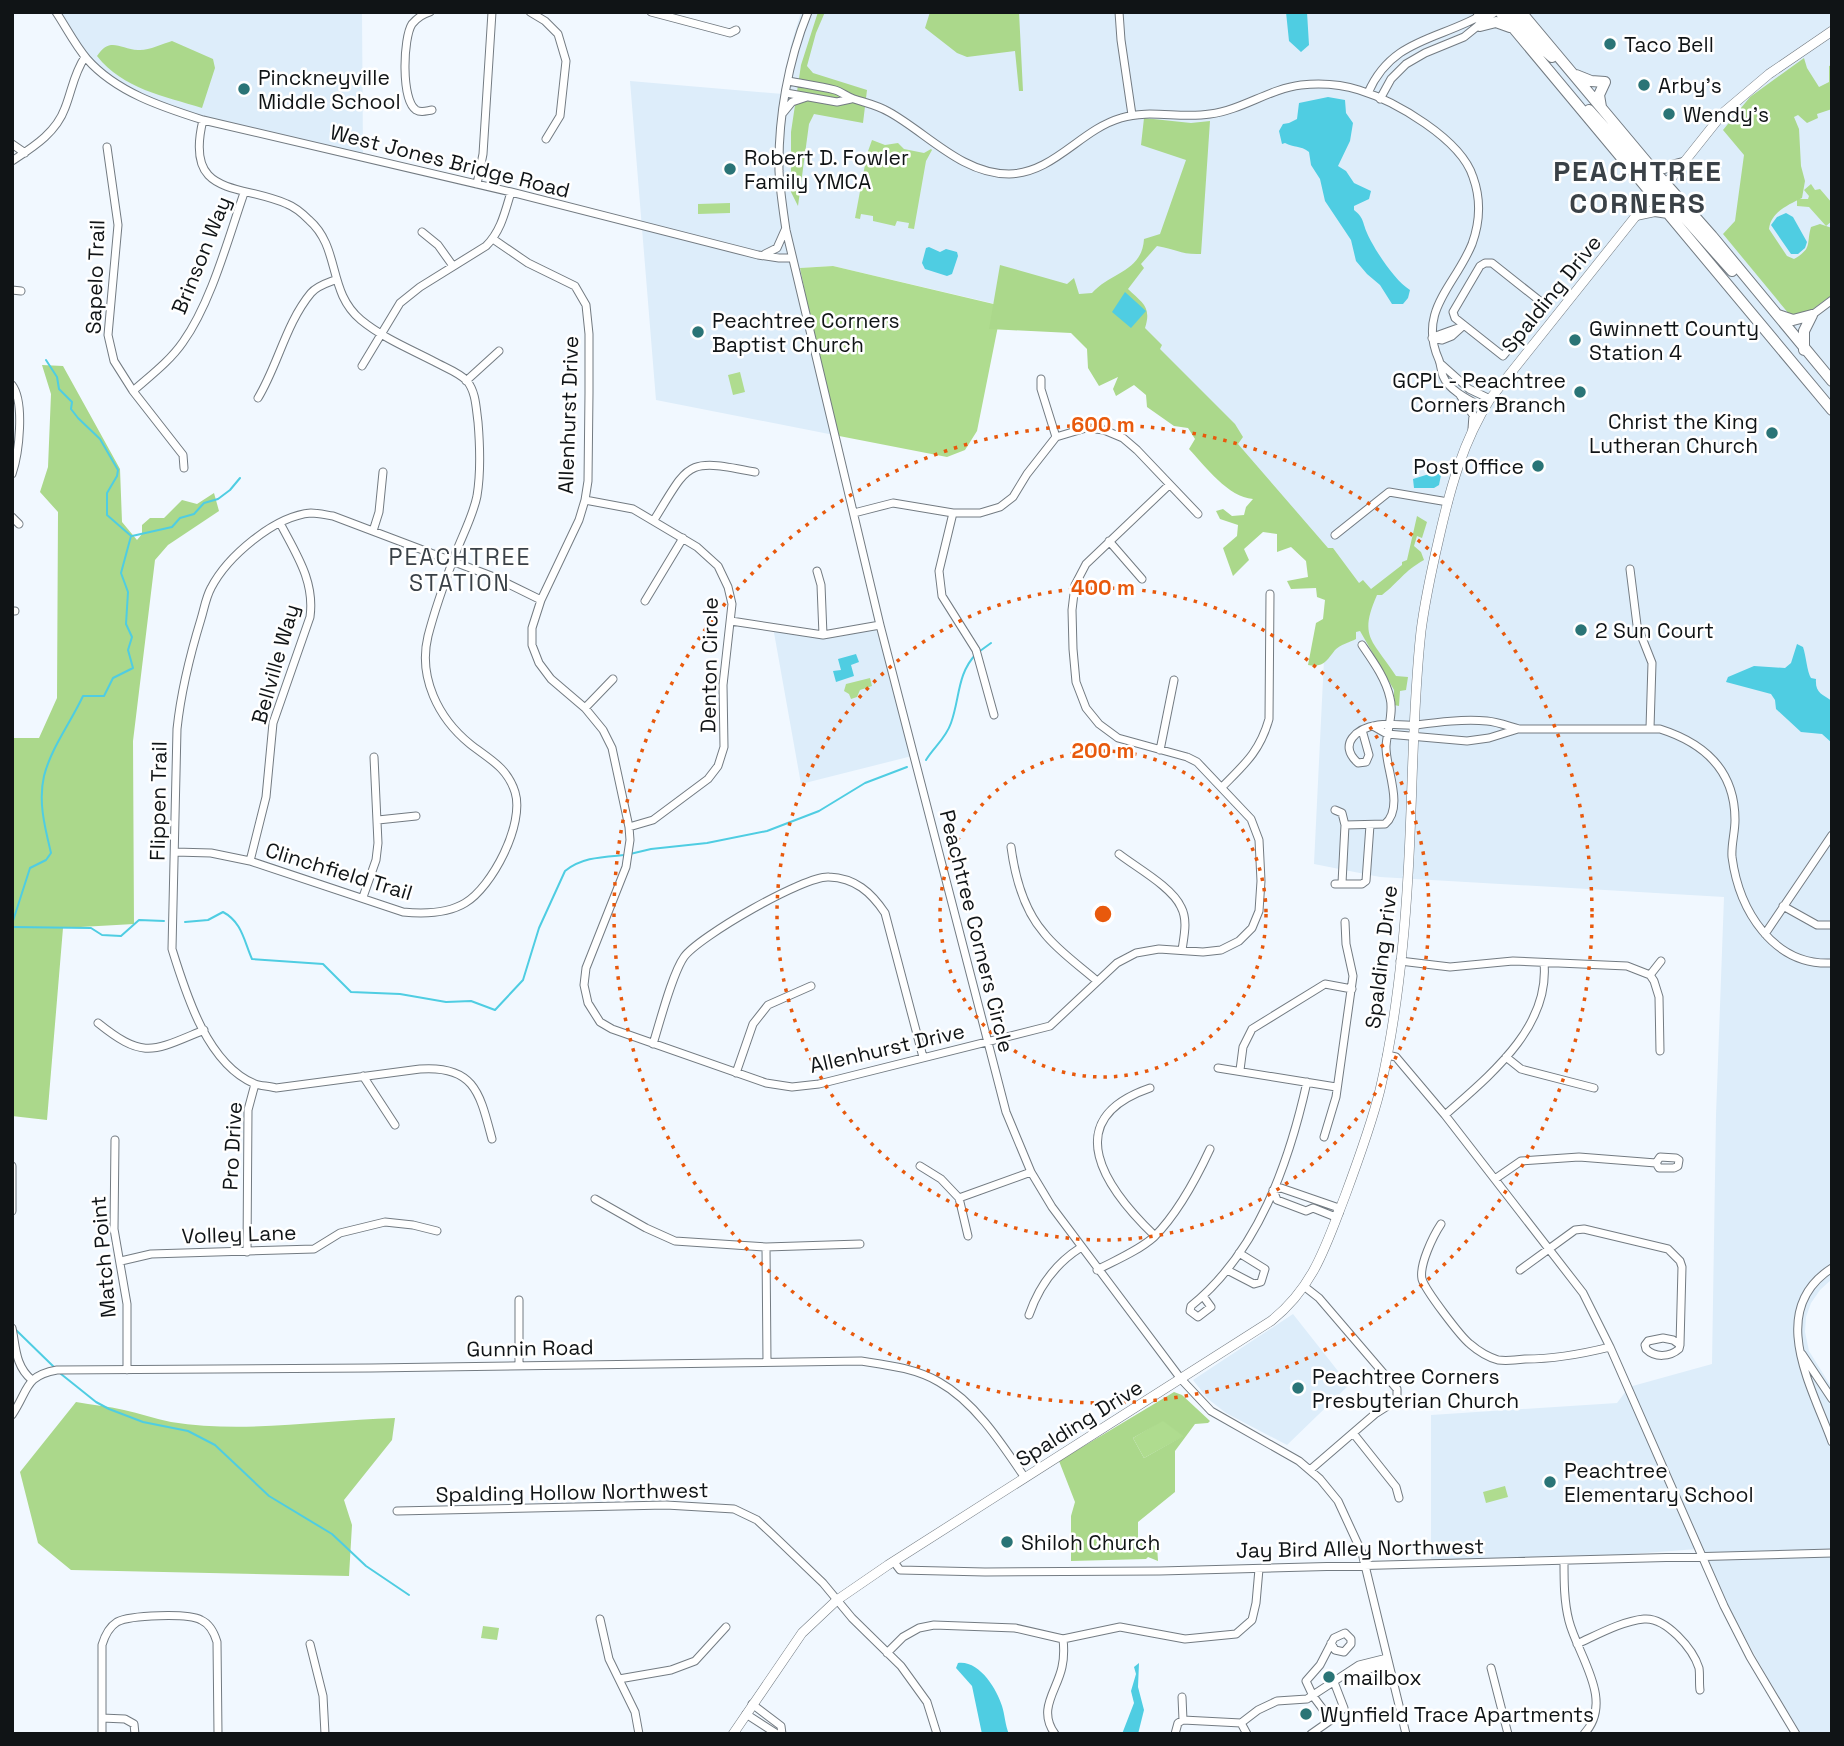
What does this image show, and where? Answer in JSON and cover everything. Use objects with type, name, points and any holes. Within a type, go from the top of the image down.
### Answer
[{"type":"highway","points":[[1497,12],[1565,91],[1761,296],[1832,381]]},
{"type":"highway","points":[[1510,12],[1540,47],[1571,71],[1591,81],[1605,82],[1600,95],[1601,107]]},
{"type":"highway","points":[[1521,12],[1650,166],[1668,213],[1832,410]]},
{"type":"highway","points":[[1481,17],[1513,28]]},
{"type":"highway","points":[[1650,166],[1664,168],[1683,163]]},
{"type":"highway","points":[[1636,215],[1655,211],[1668,213]]},
{"type":"highway","points":[[1775,313],[1790,320],[1812,315]]},
{"type":"highway","points":[[1804,350],[1804,331],[1812,315]]},
{"type":"main road","name":"Spalding Drive","points":[[733,1734],[802,1633],[838,1600],[1271,1321],[1286,1309],[1305,1287],[1326,1246],[1368,1132],[1387,1055],[1408,878],[1422,623],[1448,502],[1472,430],[1490,399],[1636,215],[1724,112],[1769,74],[1832,30]]},
{"type":"street","name":"West Jones Bridge Road","points":[[56,12],[85,57],[113,81],[139,97],[203,120],[511,192],[758,255],[791,257]]},
{"type":"street","points":[[430,12],[418,18],[409,31],[405,71],[410,103],[422,112],[432,110]]},
{"type":"street","points":[[477,184],[482,154],[492,12]]},
{"type":"street","points":[[530,12],[545,20],[558,34],[566,61],[560,116],[546,139]]},
{"type":"street","points":[[650,12],[730,33],[736,30]]},
{"type":"street","name":"Peachtree Corners Circle","points":[[808,12],[797,42],[783,114],[779,172],[786,230],[880,625],[1006,1112],[1031,1172],[1080,1248],[1181,1379],[1211,1411],[1285,1451],[1310,1470],[1338,1501],[1355,1535],[1364,1565],[1406,1734]]},
{"type":"street","points":[[1119,12],[1132,115]]},
{"type":"street","points":[[1368,93],[1378,74],[1400,52],[1416,42],[1497,12]]},
{"type":"street","points":[[1380,99],[1391,79],[1406,64],[1425,52],[1459,39],[1481,17]]},
{"type":"street","points":[[12,161],[48,135],[59,121],[65,110],[75,74],[85,57]]},
{"type":"street","points":[[788,81],[837,90],[851,99],[888,111],[977,169],[1010,174],[1035,169],[1048,163],[1097,127],[1132,115],[1206,115],[1224,112],[1300,85],[1331,84],[1368,93],[1380,99],[1452,142],[1472,172],[1478,191],[1479,219],[1471,245],[1434,313],[1432,338],[1444,378],[1458,392],[1473,415],[1472,430]]},
{"type":"street","points":[[786,93],[837,102],[851,99]]},
{"type":"street","points":[[783,114],[792,102],[807,97]]},
{"type":"street","points":[[203,120],[198,140],[198,155],[202,165],[218,182],[244,193],[288,204],[311,221],[329,247],[335,280],[352,312],[380,334],[466,381],[499,351]]},
{"type":"street","points":[[12,144],[25,153]]},
{"type":"street","name":"Sapelo Trail","points":[[107,147],[118,225],[108,335],[114,361],[133,391],[183,455],[184,468]]},
{"type":"street","points":[[362,366],[400,303],[494,239],[501,227],[511,192]]},
{"type":"street","name":"Brinson Way","points":[[133,391],[183,342],[201,309],[244,193]]},
{"type":"street","points":[[758,255],[771,253],[777,248],[786,230]]},
{"type":"street","points":[[422,232],[438,244],[453,266]]},
{"type":"street","name":"Allenhurst Drive","points":[[494,239],[528,263],[575,286],[586,305],[589,393],[588,481],[585,500],[579,520],[541,600],[532,628],[532,645],[539,663],[551,679],[585,708],[603,730],[612,748],[629,827],[626,867],[586,968],[584,985],[588,1003],[600,1021],[612,1029],[653,1044],[766,1083],[792,1087],[819,1084],[1049,1026],[1117,963],[1136,953],[1159,949],[1221,950],[1239,941],[1252,928],[1259,911],[1259,840],[1251,819],[1197,762],[1118,738],[1099,724],[1086,708],[1076,682],[1072,610],[1075,585],[1086,564],[1169,485]]},
{"type":"street","points":[[1485,262],[1492,263],[1545,305],[1503,356],[1463,326],[1453,312],[1480,265],[1485,262]]},
{"type":"street","points":[[258,398],[295,320],[312,292],[335,280]]},
{"type":"street","points":[[12,290],[21,291]]},
{"type":"street","points":[[1812,315],[1832,300]]},
{"type":"street","points":[[1432,338],[1463,326]]},
{"type":"street","points":[[1441,363],[1469,389],[1490,399]]},
{"type":"street","points":[[1041,379],[1041,389],[1056,437]]},
{"type":"street","name":"Clinchfield Trail","points":[[176,852],[211,853],[250,861],[403,912],[425,914],[464,904],[476,895],[490,877],[514,831],[517,802],[508,774],[498,763],[454,730],[441,714],[425,668],[428,639],[477,497],[480,461],[478,422],[476,401],[466,381]]},
{"type":"street","points":[[12,385],[18,393],[18,450],[12,474]]},
{"type":"street","points":[[1458,392],[1484,408]]},
{"type":"street","points":[[854,513],[893,503],[953,513],[980,513],[1000,507],[1013,497],[1056,437],[1086,428],[1104,430],[1123,438],[1198,514]]},
{"type":"street","points":[[654,520],[681,476],[690,469],[702,464],[716,464],[755,472]]},
{"type":"street","points":[[373,531],[379,512],[383,472]]},
{"type":"street","points":[[1335,535],[1389,492],[1448,502]]},
{"type":"street","name":"Denton Circle","points":[[585,500],[634,509],[709,555],[718,566],[728,587],[732,604],[723,685],[724,747],[718,766],[708,779],[653,820],[629,827]]},
{"type":"street","name":"Flippen Trail","points":[[492,1139],[476,1089],[454,1072],[438,1068],[276,1087],[255,1084],[225,1064],[213,1049],[180,976],[172,949],[180,694],[210,589],[228,563],[268,529],[294,517],[312,513],[332,516],[494,577],[541,600]]},
{"type":"street","points":[[953,513],[939,571],[942,596],[976,650],[994,715]]},
{"type":"street","points":[[12,517],[19,524]]},
{"type":"street","name":"Bellville Way","points":[[250,861],[266,797],[273,723],[310,617],[312,600],[309,580],[280,523]]},
{"type":"street","points":[[645,601],[683,538]]},
{"type":"street","points":[[1109,541],[1142,579]]},
{"type":"street","points":[[1630,569],[1637,625],[1652,663],[1650,728]]},
{"type":"street","points":[[817,571],[821,586],[823,635]]},
{"type":"street","points":[[1222,787],[1253,756],[1264,737],[1269,719],[1270,594]]},
{"type":"street","points":[[731,621],[823,635],[880,625]]},
{"type":"street","points":[[1345,825],[1385,824],[1392,814],[1394,790],[1386,753],[1391,699],[1381,675],[1362,645]]},
{"type":"street","points":[[585,708],[613,679]]},
{"type":"street","points":[[1160,750],[1174,680]]},
{"type":"street","points":[[1362,730],[1388,724],[1416,725],[1472,720],[1518,729],[1650,728],[1672,732],[1708,753],[1731,790],[1735,815],[1732,854],[1738,882],[1751,917],[1775,944],[1805,960],[1818,964],[1832,963]]},
{"type":"street","points":[[1373,726],[1387,734],[1467,741],[1489,738],[1518,729]]},
{"type":"street","points":[[363,897],[376,860],[378,820],[374,757]]},
{"type":"street","points":[[1335,810],[1342,813],[1345,825],[1339,884],[1362,884],[1366,881],[1370,825]]},
{"type":"street","points":[[378,820],[416,816]]},
{"type":"street","points":[[1765,934],[1832,835]]},
{"type":"street","points":[[1011,847],[1024,899],[1033,919],[1045,936],[1097,981]]},
{"type":"street","points":[[1119,854],[1170,892],[1182,908],[1185,925],[1182,950]]},
{"type":"street","points":[[653,1044],[684,957],[703,938],[788,890],[826,876],[860,886],[874,896],[885,913],[923,1057]]},
{"type":"street","points":[[1783,906],[1817,925],[1832,925]]},
{"type":"street","points":[[1324,1137],[1336,1097],[1352,989],[1353,966],[1346,944],[1345,922]]},
{"type":"street","points":[[1400,961],[1450,967],[1513,961],[1627,966],[1650,975],[1654,981],[1658,997],[1660,1051]]},
{"type":"street","points":[[1650,975],[1661,961]]},
{"type":"street","points":[[1445,1115],[1506,1057],[1536,1013],[1543,991],[1544,963]]},
{"type":"street","points":[[1240,1070],[1243,1047],[1252,1029],[1325,984],[1352,989]]},
{"type":"street","points":[[736,1073],[753,1024],[768,1005],[811,986]]},
{"type":"street","points":[[98,1023],[119,1039],[137,1048],[161,1048],[204,1030]]},
{"type":"street","points":[[1387,1055],[1395,1058],[1445,1115],[1583,1293],[1610,1347],[1724,1606],[1750,1657],[1796,1734]]},
{"type":"street","points":[[1506,1057],[1521,1069],[1594,1088]]},
{"type":"street","points":[[1218,1068],[1336,1087]]},
{"type":"street","points":[[363,1076],[395,1125]]},
{"type":"street","points":[[1203,1296],[1239,1253],[1273,1190],[1298,1126],[1307,1082]]},
{"type":"street","name":"Pro Drive","points":[[247,1252],[248,1110],[255,1084]]},
{"type":"street","points":[[1150,1088],[1135,1093],[1109,1112],[1097,1129],[1095,1144],[1101,1165],[1124,1203],[1154,1236]]},
{"type":"street","name":"Match Point","points":[[115,1140],[114,1229],[127,1304],[127,1370]]},
{"type":"street","points":[[1097,1270],[1142,1246],[1154,1236],[1169,1219],[1200,1171],[1210,1150]]},
{"type":"street","points":[[1495,1179],[1521,1161],[1579,1157],[1656,1163]]},
{"type":"street","points":[[12,1166],[12,1211]]},
{"type":"street","points":[[920,1166],[941,1179],[959,1198],[968,1236]]},
{"type":"street","points":[[959,1198],[1031,1172]]},
{"type":"street","points":[[1273,1190],[1281,1188],[1314,1204],[1336,1208],[1339,1213]]},
{"type":"street","points":[[1273,1190],[1277,1200],[1306,1211],[1314,1204]]},
{"type":"street","points":[[596,1199],[646,1228],[676,1241],[766,1247],[860,1244]]},
{"type":"street","name":"Volley Lane","points":[[121,1261],[151,1254],[314,1249],[340,1233],[385,1222],[437,1231]]},
{"type":"street","points":[[1441,1224],[1431,1239],[1422,1269],[1422,1280],[1468,1343],[1486,1355],[1500,1360],[1549,1359],[1610,1347]]},
{"type":"street","points":[[1520,1270],[1575,1230],[1584,1229],[1668,1249],[1682,1266],[1680,1345]]},
{"type":"street","points":[[766,1247],[767,1362]]},
{"type":"street","points":[[1029,1315],[1034,1299],[1050,1274],[1063,1259],[1080,1248]]},
{"type":"street","points":[[1227,1269],[1254,1284],[1261,1282],[1265,1269],[1239,1253]]},
{"type":"street","points":[[1832,1268],[1812,1285],[1800,1307],[1797,1323],[1800,1351],[1832,1442]]},
{"type":"street","points":[[1305,1287],[1319,1298],[1396,1389],[1397,1400],[1375,1415],[1310,1470]]},
{"type":"street","points":[[519,1300],[519,1366]]},
{"type":"street","points":[[12,1328],[18,1363],[32,1380],[12,1415]]},
{"type":"street","points":[[1800,1351],[1832,1399]]},
{"type":"street","name":"Gunnin Road","points":[[32,1380],[37,1375],[57,1370],[861,1361],[903,1368],[938,1381],[959,1397],[991,1432],[1025,1478]]},
{"type":"street","points":[[1353,1433],[1396,1487],[1399,1498]]},
{"type":"street","name":"Spalding Hollow Northwest","points":[[397,1511],[666,1505],[734,1509],[757,1520],[901,1666],[921,1692],[937,1734]]},
{"type":"street","name":"Jay Bird Alley Northwest","points":[[894,1562],[900,1570],[973,1572],[1259,1569],[1832,1553]]},
{"type":"street","points":[[1564,1561],[1564,1593],[1569,1621],[1595,1689],[1597,1707],[1591,1725],[1584,1734]]},
{"type":"street","points":[[887,1653],[903,1637],[919,1628],[934,1625],[1015,1628],[1063,1639],[1120,1627],[1185,1640],[1236,1634],[1252,1620],[1259,1569]]},
{"type":"street","points":[[103,1734],[102,1645],[106,1633],[114,1624],[125,1618],[194,1617],[209,1626],[217,1642],[218,1734]]},
{"type":"street","points":[[1577,1644],[1632,1621],[1646,1618],[1657,1621],[1672,1629],[1681,1639],[1699,1668],[1700,1690]]},
{"type":"street","points":[[600,1619],[609,1659],[635,1712],[639,1734]]},
{"type":"street","points":[[619,1679],[671,1670],[695,1661],[726,1627]]},
{"type":"street","points":[[1055,1734],[1047,1712],[1049,1699],[1063,1666],[1063,1639]]},
{"type":"street","points":[[1331,1643],[1320,1665],[1306,1681],[1313,1696],[1331,1720]]},
{"type":"street","points":[[310,1644],[323,1696],[325,1734]]},
{"type":"street","points":[[1175,1734],[1178,1723],[1183,1720],[1241,1723],[1258,1710],[1277,1701],[1307,1699],[1351,1670],[1359,1671],[1388,1662]]},
{"type":"street","points":[[1491,1668],[1508,1734]]},
{"type":"street","points":[[1311,1734],[1344,1708],[1334,1682]]},
{"type":"street","points":[[1182,1696],[1183,1720]]},
{"type":"street","points":[[752,1704],[781,1726],[782,1734]]},
{"type":"street","points":[[746,1714],[777,1734]]},
{"type":"street","points":[[102,1718],[130,1721],[134,1724],[135,1734]]},
{"type":"street","points":[[1241,1723],[1247,1734]]},
{"type":"shaded area","name":"Pinckneyville Middle School","points":[[56,12],[362,12],[363,157],[203,120],[139,97],[96,68]]},
{"type":"shaded area","points":[[801,12],[1832,12],[1832,1279],[1811,1303],[1805,1332],[1809,1351],[1832,1388],[1832,1734],[1801,1734],[1697,1549],[1431,1563],[1431,1415],[1617,1403],[1629,1387],[1712,1364],[1716,1115],[1724,897],[1380,877],[1314,864],[1328,577],[1273,509],[1094,327],[833,266],[800,268],[834,435],[656,400],[630,81],[783,94],[791,45]]},
{"type":"shaded area","points":[[773,627],[811,636],[838,637],[880,627],[916,755],[801,784]]},
{"type":"shaded area","points":[[1293,1314],[1349,1385],[1287,1445],[1226,1413],[1208,1399],[1193,1380]]},
{"type":"green space","points":[[818,12],[825,12],[807,66],[813,73],[867,90],[863,123],[814,114],[809,124],[798,206],[791,192],[791,132],[801,65]]},
{"type":"green space","points":[[930,12],[1019,12],[1023,91],[1019,91],[1015,51],[967,57],[957,53],[925,28]]},
{"type":"green space","points":[[172,41],[213,59],[215,68],[202,108],[132,84],[107,67],[97,56],[106,46],[111,45],[142,50]]},
{"type":"green space","points":[[1804,58],[1819,87],[1829,82],[1829,66],[1832,65],[1832,109],[1817,114],[1818,118],[1807,123],[1798,115],[1794,117],[1799,129],[1801,166],[1805,181],[1802,198],[1777,214],[1769,229],[1787,256],[1794,259],[1806,249],[1811,227],[1820,224],[1832,228],[1832,295],[1802,317],[1789,314],[1723,234],[1735,221],[1744,155],[1723,130],[1750,97]]},
{"type":"green space","points":[[1144,118],[1191,123],[1210,121],[1201,254],[1183,253],[1157,246],[1141,264],[1144,268],[1128,289],[1146,310],[1145,328],[1162,345],[1160,349],[1235,424],[1243,437],[1238,444],[1328,548],[1333,548],[1359,583],[1363,580],[1371,589],[1402,565],[1402,562],[1407,560],[1417,516],[1427,522],[1422,538],[1417,536],[1414,546],[1421,552],[1424,560],[1411,568],[1382,595],[1377,595],[1369,621],[1369,630],[1375,646],[1396,676],[1408,677],[1406,690],[1400,691],[1399,706],[1394,705],[1394,690],[1360,631],[1356,632],[1356,639],[1337,648],[1325,662],[1308,665],[1316,623],[1323,619],[1325,600],[1317,597],[1316,588],[1291,589],[1287,581],[1308,577],[1306,561],[1291,547],[1277,552],[1277,534],[1263,532],[1244,549],[1249,560],[1233,576],[1223,548],[1237,536],[1238,525],[1220,519],[1216,511],[1223,509],[1232,516],[1244,515],[1246,507],[1253,499],[1226,487],[1189,449],[1195,439],[1188,428],[1174,426],[1147,407],[1146,395],[1134,385],[1116,396],[1113,389],[1118,377],[1099,386],[1088,368],[1087,349],[1071,333],[989,329],[1000,265],[1067,284],[1074,278],[1079,294],[1092,293],[1132,265],[1142,250],[1144,239],[1160,234],[1186,160],[1141,145]]},
{"type":"green space","points":[[872,140],[885,145],[898,143],[904,149],[924,153],[932,150],[926,161],[914,229],[908,228],[909,223],[897,221],[895,226],[873,221],[873,216],[861,214],[860,219],[855,218]]},
{"type":"green space","points":[[1811,184],[1815,190],[1820,189],[1832,203],[1832,221],[1826,226],[1809,207],[1797,206],[1797,199],[1808,199],[1809,196],[1804,190]]},
{"type":"green space","points":[[730,203],[730,213],[698,214],[698,204]]},
{"type":"green space","points":[[833,266],[1002,306],[977,431],[965,450],[947,457],[834,435],[800,268]]},
{"type":"green space","points":[[42,365],[63,366],[120,469],[122,522],[137,540],[142,534],[142,525],[150,518],[164,518],[182,500],[197,504],[214,493],[219,511],[168,545],[155,560],[133,741],[134,924],[63,928],[47,1120],[12,1116],[12,738],[39,738],[57,698],[58,512],[40,492],[48,467],[51,394]]},
{"type":"green space","points":[[740,372],[745,392],[733,395],[728,375]]},
{"type":"green space","points":[[870,678],[872,686],[860,690],[857,697],[851,699],[844,691],[846,684]]},
{"type":"green space","points":[[1174,1392],[1182,1395],[1210,1421],[1195,1424],[1175,1451],[1175,1492],[1138,1522],[1138,1542],[1157,1546],[1158,1561],[1148,1557],[1071,1561],[1071,1516],[1075,1502],[1059,1461]],"holes":[[[1163,1421],[1183,1436],[1144,1458],[1133,1438]]]},
{"type":"green space","points":[[76,1402],[171,1422],[227,1427],[395,1418],[392,1440],[344,1500],[352,1525],[349,1576],[71,1570],[38,1543],[20,1472]]},
{"type":"green space","points":[[1163,1420],[1184,1436],[1144,1458],[1133,1438]]},
{"type":"green space","points":[[1505,1486],[1508,1497],[1486,1503],[1483,1492]]},
{"type":"green space","points":[[483,1626],[499,1628],[497,1640],[481,1638]]},
{"type":"water","points":[[1286,12],[1307,12],[1309,45],[1301,52],[1289,41]]},
{"type":"water","points":[[1328,97],[1345,100],[1346,113],[1353,123],[1350,141],[1338,166],[1346,171],[1354,183],[1371,191],[1369,199],[1354,206],[1354,210],[1386,264],[1410,290],[1403,304],[1392,304],[1380,285],[1356,261],[1351,240],[1325,201],[1320,179],[1311,165],[1309,152],[1303,148],[1282,144],[1279,131],[1283,124],[1297,119],[1299,103]]},
{"type":"water","points":[[1786,213],[1793,217],[1807,242],[1798,254],[1791,254],[1771,225],[1777,217]]},
{"type":"water","points":[[926,248],[940,252],[946,249],[957,252],[952,274],[947,276],[925,269],[922,263]]},
{"type":"water","points":[[1125,292],[1146,311],[1131,328],[1112,312]]},
{"type":"water","points":[[1442,470],[1439,485],[1434,488],[1414,488],[1413,479]]},
{"type":"water","points":[[1797,644],[1803,647],[1811,678],[1816,679],[1818,690],[1832,701],[1832,743],[1822,734],[1801,732],[1776,709],[1771,694],[1726,682],[1728,677],[1754,666],[1785,668],[1791,663]]},
{"type":"water","points":[[856,654],[859,662],[851,665],[854,676],[836,682],[833,671],[841,670],[838,659]]},
{"type":"water","points":[[958,1663],[973,1666],[986,1677],[1002,1706],[1009,1734],[982,1734],[972,1686],[956,1668]]},
{"type":"water","points":[[1139,1663],[1138,1687],[1144,1710],[1138,1734],[1122,1734],[1134,1703],[1131,1691],[1136,1674],[1134,1667]]},
{"type":"waterway","points":[[46,360],[57,377],[59,389],[72,402],[71,409],[100,439],[118,470],[107,493],[107,515],[130,535]]},
{"type":"waterway","points":[[132,536],[172,527],[180,518],[194,514],[204,503],[218,499],[240,478]]},
{"type":"waterway","points":[[12,924],[30,868],[46,860],[51,853],[42,795],[44,776],[51,755],[83,696],[104,696],[113,678],[133,668],[128,650],[132,637],[126,624],[128,592],[121,573],[131,536]]},
{"type":"waterway","points":[[980,651],[991,643]]},
{"type":"waterway","points":[[926,760],[949,728],[962,678],[976,654]]},
{"type":"waterway","points":[[630,854],[767,831],[819,811],[865,783],[907,767]]},
{"type":"waterway","points":[[185,922],[208,920],[223,912],[238,927],[252,959],[323,964],[351,992],[400,994],[446,1002],[471,1001],[495,1010],[523,980],[539,928],[565,871],[586,860],[625,855]]},
{"type":"waterway","points":[[12,927],[91,928],[102,935],[121,936],[139,920],[164,921]]},
{"type":"waterway","points":[[16,1330],[55,1368]]},
{"type":"waterway","points":[[61,1374],[109,1409],[143,1422],[188,1431],[215,1445],[269,1496],[332,1534],[366,1566],[409,1595]]},
{"type":"place","name":"Taco Bell","points":[[1610,44]]},
{"type":"place","name":"Arby's","points":[[1644,85]]},
{"type":"place","name":"Pinckneyville Middle School","points":[[244,89]]},
{"type":"place","name":"Wendy's","points":[[1669,114]]},
{"type":"place","name":"Robert D. Fowler Family YMCA","points":[[730,169]]},
{"type":"place","name":"Peachtree Corners Baptist Church","points":[[698,332]]},
{"type":"place","name":"Gwinnett County Station 4","points":[[1575,340]]},
{"type":"place","name":"GCPL - Peachtree Corners Branch","points":[[1580,392]]},
{"type":"place","name":"Christ the King Lutheran Church","points":[[1772,433]]},
{"type":"place","name":"Post Office","points":[[1538,466]]},
{"type":"place","name":"2 Sun Court","points":[[1581,630]]},
{"type":"place","name":"Peachtree Corners Presbyterian Church","points":[[1298,1388]]},
{"type":"place","name":"Peachtree Elementary School","points":[[1550,1482]]},
{"type":"place","name":"Shiloh Church","points":[[1007,1542]]},
{"type":"place","name":"mailbox","points":[[1329,1677]]},
{"type":"place","name":"Wynfield Trace Apartments","points":[[1306,1714]]},
{"type":"district","name":"PEACHTREE CORNERS","points":[[1638,187]]},
{"type":"district","name":"PEACHTREE STATION","points":[[460,570]]}]
